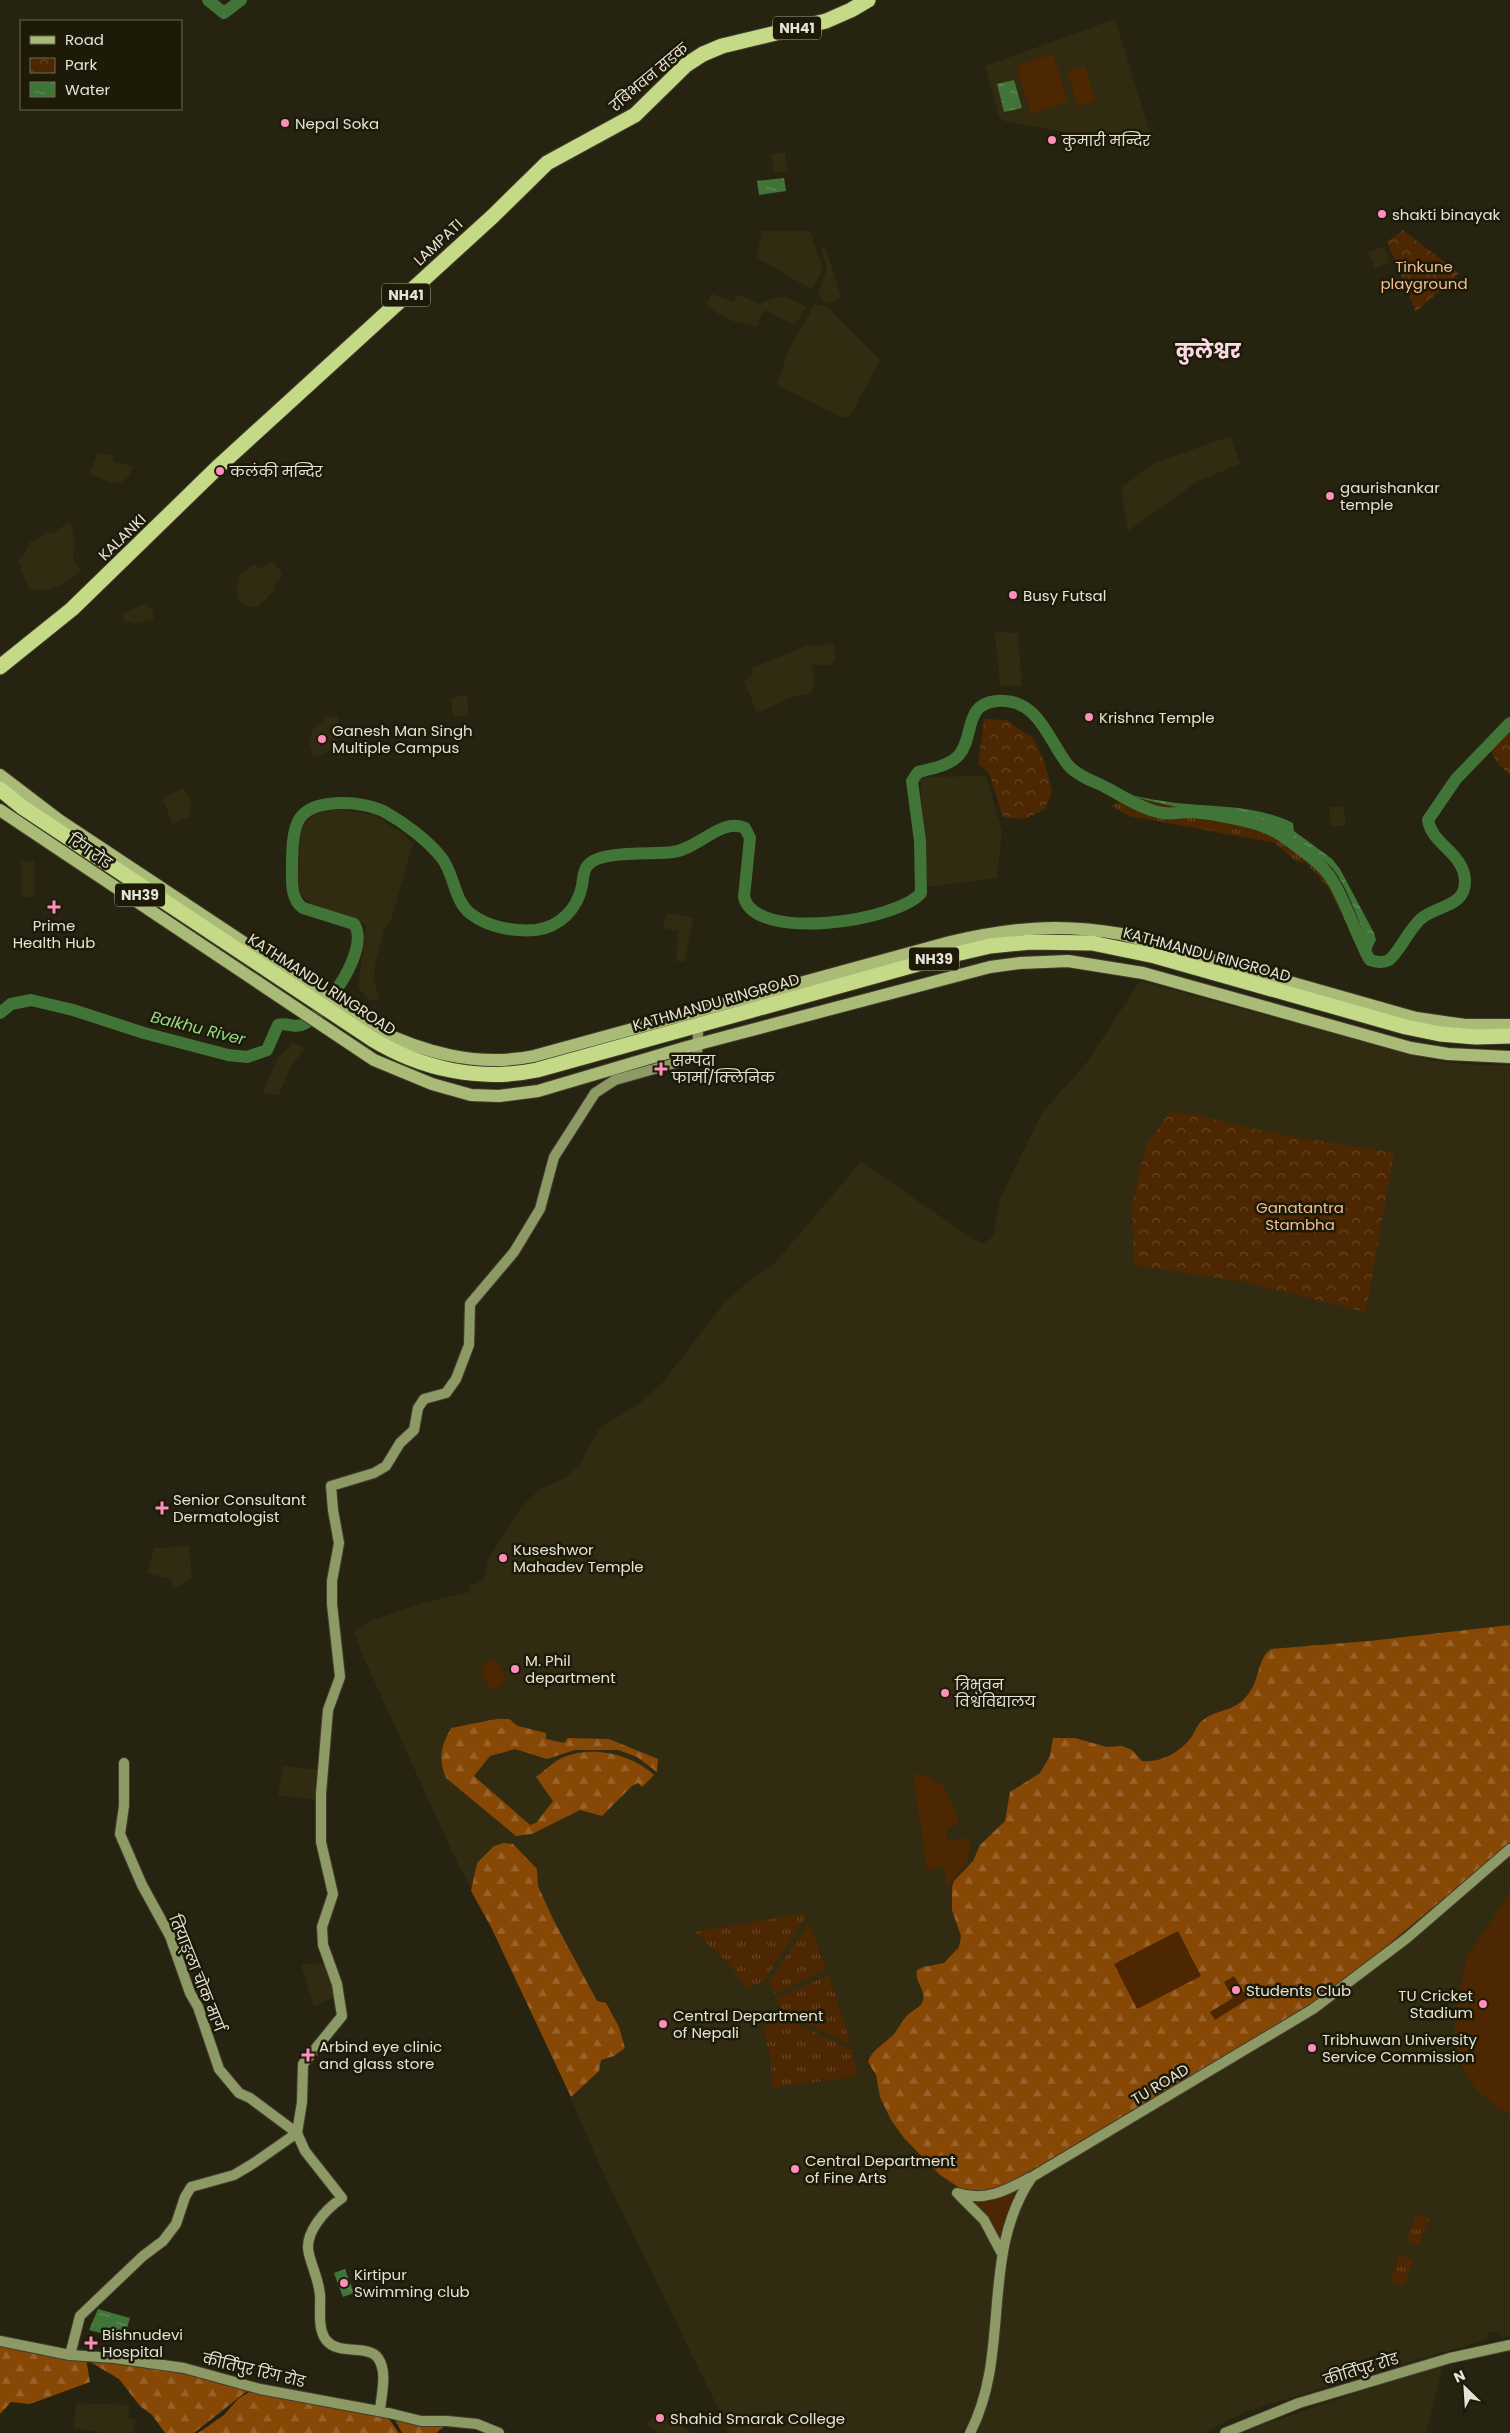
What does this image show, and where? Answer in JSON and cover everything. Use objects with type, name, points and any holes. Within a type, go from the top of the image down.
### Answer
[{"type":"highway","name":"रबिभवन सडक","points":[[547,163],[635,116],[686,65],[722,46],[826,20],[868,0]]},
{"type":"highway","name":"LAMPATI","points":[[264,427],[344,350],[493,216],[547,163]]},
{"type":"highway","name":"KALANKI","points":[[0,667],[72,609],[219,466],[264,427]]},
{"type":"highway","name":"KATHMANDU RINGROAD","points":[[0,789],[22,807],[393,1059],[456,1080],[495,1084],[511,1082],[580,1056],[943,957],[990,946],[1051,941],[1102,945],[1155,956],[1269,989],[1440,1034],[1476,1037],[1510,1036]]},
{"type":"highway","name":"KATHMANDU RINGROAD","points":[[0,799],[284,984]]},
{"type":"highway","name":"KATHMANDU RINGROAD","points":[[580,1056],[698,1039],[969,958],[1009,952],[1054,949],[1109,954],[1139,961],[1398,1033],[1458,1042],[1510,1043]]},
{"type":"main road","points":[[0,775],[284,984]]},
{"type":"main road","name":"रिंग रोड","points":[[0,810],[262,985],[284,984]]},
{"type":"main road","points":[[347,1027],[371,1027],[406,1043],[470,1060],[510,1061],[580,1056],[950,942],[1009,931],[1066,926],[1121,934],[1416,1018],[1465,1025],[1510,1025]]},
{"type":"main road","points":[[347,1027],[374,1060],[432,1084],[471,1094],[499,1096],[538,1091],[698,1039],[990,967],[1068,961],[1143,973],[1411,1048],[1448,1054],[1510,1057]]},
{"type":"street","points":[[380,2411],[383,2376],[378,2358],[371,2352],[334,2346],[322,2333],[320,2292],[308,2252],[308,2241],[313,2228],[342,2198],[305,2151],[297,2133],[302,2102],[303,2064],[342,2016],[336,1984],[322,1945],[322,1927],[333,1894],[321,1842],[322,1794],[328,1710],[340,1677],[332,1604],[332,1581],[339,1543],[332,1510],[331,1486],[374,1472],[386,1466],[400,1443],[414,1430],[418,1408],[424,1399],[446,1393],[456,1379],[469,1345],[470,1304],[514,1252],[540,1209],[554,1157],[595,1093],[615,1080],[697,1057],[698,1039]]},
{"type":"street","name":"तियाङ्ला चोक मार्ग","points":[[124,1763],[124,1806],[120,1834],[138,1877],[170,1936],[190,1993],[198,2007],[219,2070],[239,2094],[250,2098],[297,2133]]},
{"type":"street","name":"TU ROAD","points":[[970,2433],[977,2420],[987,2384],[1001,2252],[1016,2205],[1032,2177],[1313,2009],[1407,1938],[1510,1849]]},
{"type":"street","points":[[70,2354],[80,2316],[143,2256],[163,2241],[176,2224],[185,2197],[191,2187],[234,2175],[254,2164],[297,2133]]},
{"type":"street","points":[[1001,2252],[997,2240],[984,2220],[957,2193],[968,2197],[991,2195],[1012,2188],[1032,2177]]},
{"type":"street","name":"कीर्तिपुर रिंग रोड","points":[[0,2341],[70,2354],[184,2368],[260,2389],[380,2411],[421,2421],[477,2424],[499,2433]]},
{"type":"street","name":"कीर्तिपुर रोड","points":[[1225,2433],[1299,2403],[1450,2358],[1510,2345]]},
{"type":"shaded area","points":[[1115,19],[1153,142],[1127,150],[1122,135],[1113,138],[1073,134],[1004,121],[999,117],[985,66]]},
{"type":"shaded area","points":[[785,152],[788,172],[774,173],[771,154]]},
{"type":"shaded area","points":[[762,231],[810,231],[823,269],[812,290],[756,257]]},
{"type":"shaded area","points":[[1384,247],[1390,262],[1375,269],[1368,252]]},
{"type":"shaded area","points":[[826,248],[841,297],[826,304],[818,293],[827,269],[821,249]]},
{"type":"shaded area","points":[[712,294],[734,302],[738,294],[759,304],[777,297],[787,297],[806,307],[795,325],[765,310],[759,318],[757,327],[733,321],[706,305]]},
{"type":"shaded area","points":[[815,304],[826,306],[880,360],[849,418],[838,416],[777,385],[789,349]]},
{"type":"shaded area","points":[[1231,436],[1240,464],[1198,481],[1128,531],[1121,487],[1157,462]]},
{"type":"shaded area","points":[[98,453],[114,455],[113,462],[133,466],[129,476],[120,483],[112,483],[89,474]]},
{"type":"shaded area","points":[[68,523],[71,525],[75,541],[73,558],[82,571],[61,585],[45,590],[28,589],[18,560],[31,541],[42,537],[47,532],[51,534]]},
{"type":"shaded area","points":[[273,561],[282,573],[281,579],[275,581],[275,590],[257,608],[247,606],[237,600],[238,593],[236,590],[240,575],[252,565],[260,569]]},
{"type":"shaded area","points":[[145,604],[153,610],[154,619],[134,624],[123,620],[122,613]]},
{"type":"shaded area","points":[[995,632],[1018,633],[1022,687],[1000,685]]},
{"type":"shaded area","points":[[834,644],[835,657],[832,665],[812,665],[814,683],[811,693],[792,697],[757,713],[744,681],[752,675],[752,668],[806,646]]},
{"type":"shaded area","points":[[467,695],[469,716],[453,717],[451,698]]},
{"type":"shaded area","name":"Ganesh Man Singh Multiple Campus","points":[[327,715],[330,718],[337,715],[342,732],[334,735],[336,749],[313,757],[309,744],[312,729],[324,721],[323,717]]},
{"type":"shaded area","points":[[986,776],[1002,831],[997,878],[927,887],[920,777]]},
{"type":"shaded area","points":[[184,788],[192,805],[189,817],[173,824],[162,798]]},
{"type":"shaded area","points":[[1344,806],[1346,826],[1331,826],[1329,807]]},
{"type":"shaded area","points":[[336,809],[375,815],[406,836],[413,844],[391,920],[384,931],[375,964],[374,980],[379,999],[368,1000],[358,987],[366,925],[311,904],[302,896],[297,883],[295,869],[302,826],[317,811]]},
{"type":"shaded area","points":[[21,861],[34,861],[34,897],[21,897]]},
{"type":"shaded area","points":[[667,913],[693,918],[685,962],[676,961],[678,931],[663,928]]},
{"type":"shaded area","name":"त्रिभुवन विश्वविद्यालय","points":[[1140,981],[1429,1060],[1475,1065],[1510,1065],[1510,2336],[1502,2338],[1496,2331],[1488,2333],[1487,2340],[1390,2367],[1386,2362],[1383,2369],[1245,2412],[1205,2433],[974,2433],[975,2431],[966,2427],[959,2433],[730,2433],[600,2166],[550,2050],[491,1927],[456,1860],[361,1652],[354,1631],[368,1622],[422,1603],[470,1592],[469,1586],[484,1580],[488,1560],[521,1507],[540,1489],[565,1478],[580,1464],[599,1429],[641,1402],[663,1382],[724,1303],[743,1286],[774,1264],[861,1162],[975,1240],[984,1243],[990,1239],[994,1234],[1000,1198],[1043,1111],[1085,1065]]},
{"type":"shaded area","points":[[293,1043],[305,1048],[290,1068],[279,1095],[263,1093],[278,1057]]},
{"type":"shaded area","points":[[189,1546],[192,1579],[174,1588],[171,1579],[147,1573],[154,1548]]},
{"type":"shaded area","points":[[283,1766],[320,1770],[316,1800],[278,1795]]},
{"type":"shaded area","points":[[326,1962],[336,1996],[314,2007],[301,1965]]},
{"type":"shaded area","points":[[1444,2363],[1426,2433],[1245,2433],[1262,2425]]},
{"type":"shaded area","points":[[76,2403],[130,2405],[128,2418],[136,2420],[132,2433],[103,2433],[74,2428]]},
{"type":"shaded area","name":"Shahid Smarak College","points":[[657,2412],[691,2433],[659,2433],[647,2424]]},
{"type":"green space","points":[[1053,54],[1068,102],[1031,114],[1016,66]]},
{"type":"green space","points":[[1085,66],[1096,101],[1078,107],[1067,72]]},
{"type":"green space","name":"Tinkune playground","points":[[1403,230],[1459,273],[1416,312],[1387,242]]},
{"type":"green space","points":[[984,719],[1007,720],[1034,739],[1045,763],[1052,791],[1045,809],[1025,819],[1003,817],[989,773],[978,764]]},
{"type":"green space","points":[[1510,732],[1510,775],[1500,766],[1490,750]]},
{"type":"green space","points":[[1128,795],[1151,802],[1248,821],[1292,839],[1322,863],[1335,879],[1368,953],[1363,963],[1353,937],[1328,887],[1305,862],[1297,862],[1275,843],[1129,816],[1112,806]]},
{"type":"green space","name":"Ganatantra Stambha","points":[[1170,1112],[1201,1116],[1267,1132],[1394,1153],[1366,1312],[1244,1282],[1134,1265],[1132,1204],[1138,1177],[1147,1144]]},
{"type":"green space","points":[[1510,1625],[1510,1843],[1359,1969],[1313,2004],[1097,2134],[1003,2186],[989,2192],[966,2192],[940,2175],[904,2138],[891,2120],[880,2097],[876,2075],[868,2062],[876,2050],[894,2034],[906,2017],[922,2002],[923,1993],[917,1978],[917,1970],[944,1963],[959,1947],[961,1936],[952,1910],[952,1887],[954,1881],[973,1861],[980,1845],[1005,1821],[1010,1792],[1040,1773],[1050,1756],[1053,1738],[1075,1738],[1107,1747],[1122,1746],[1132,1750],[1142,1761],[1162,1759],[1180,1749],[1190,1739],[1203,1720],[1238,1704],[1244,1699],[1255,1682],[1263,1658],[1271,1649],[1369,1641]]},
{"type":"green space","points":[[493,1660],[501,1666],[505,1679],[502,1685],[494,1689],[485,1682],[482,1675],[484,1663]]},
{"type":"green space","points":[[497,1719],[509,1719],[518,1726],[546,1733],[546,1739],[564,1743],[568,1738],[609,1739],[658,1759],[657,1772],[637,1757],[618,1750],[575,1750],[547,1759],[515,1749],[490,1756],[474,1776],[530,1825],[536,1823],[553,1801],[536,1777],[558,1760],[570,1755],[582,1752],[595,1752],[621,1756],[644,1767],[654,1775],[642,1787],[638,1783],[632,1786],[602,1816],[580,1810],[532,1834],[516,1836],[446,1778],[441,1759],[443,1747],[451,1728]]},
{"type":"green space","points":[[913,1774],[926,1775],[945,1787],[959,1818],[957,1824],[948,1830],[946,1838],[954,1841],[970,1837],[968,1861],[945,1889],[945,1867],[927,1871]]},
{"type":"green space","points":[[504,1843],[513,1844],[537,1869],[538,1886],[553,1919],[597,2001],[606,2003],[619,2027],[625,2048],[614,2056],[601,2060],[599,2071],[571,2097],[491,1927],[471,1891],[477,1863],[494,1846]]},
{"type":"green space","name":"TU Cricket Stadium","points":[[1510,1893],[1510,2114],[1499,2109],[1477,2091],[1462,2067],[1455,2039],[1455,2014],[1467,1956]]},
{"type":"green space","points":[[805,1913],[805,1918],[764,1981],[746,1989],[730,1965],[695,1932]]},
{"type":"green space","points":[[809,1923],[826,1969],[775,1994],[768,1982]]},
{"type":"green space","points":[[1178,1931],[1201,1976],[1137,2009],[1114,1964]]},
{"type":"green space","points":[[829,1975],[851,2045],[781,2012],[777,1998]]},
{"type":"green space","name":"Students Club","points":[[1234,1976],[1248,1999],[1215,2020],[1210,2012],[1233,1998],[1224,1982]]},
{"type":"green space","points":[[777,2014],[852,2050],[858,2076],[772,2088],[771,2060],[763,2027],[768,2024],[767,2021],[776,2018]]},
{"type":"green space","points":[[1012,2192],[1015,2195],[1004,2232],[999,2235],[975,2203],[978,2201],[995,2200]]},
{"type":"green space","points":[[1416,2214],[1429,2219],[1419,2245],[1406,2241]]},
{"type":"green space","points":[[1400,2254],[1413,2261],[1404,2286],[1390,2280]]},
{"type":"green space","points":[[0,2342],[85,2353],[90,2382],[30,2404],[11,2402],[0,2414]]},
{"type":"green space","points":[[93,2355],[116,2356],[251,2388],[194,2433],[165,2433],[152,2415],[140,2406],[119,2379],[92,2363]]},
{"type":"green space","points":[[254,2389],[390,2410],[389,2419],[399,2433],[198,2433],[224,2415],[238,2399]]},
{"type":"green space","points":[[394,2411],[454,2419],[436,2433],[402,2433],[393,2416]]},
{"type":"water","points":[[1014,80],[1022,108],[1004,112],[997,84]]},
{"type":"water","points":[[784,178],[786,191],[759,195],[757,181]]},
{"type":"water","points":[[1130,795],[1176,803],[1250,810],[1279,817],[1293,823],[1294,831],[1332,859],[1340,869],[1374,933],[1376,940],[1370,952],[1354,909],[1339,877],[1329,865],[1294,839],[1272,828],[1250,821],[1154,802]]},
{"type":"water","name":"Kirtipur Swimming club","points":[[345,2269],[354,2293],[343,2297],[334,2273]]},
{"type":"water","points":[[98,2309],[130,2318],[124,2339],[89,2330]]},
{"type":"waterway","points":[[208,0],[224,13],[241,0]]},
{"type":"waterway","name":"Balkhu River","points":[[0,1013],[11,1004],[31,1000],[73,1010],[144,1033],[228,1055],[247,1057],[267,1050],[278,1025],[295,1026],[304,1024],[323,1007],[344,978],[356,948],[358,935],[354,924],[303,908],[296,900],[293,889],[292,848],[297,823],[307,811],[328,804],[365,805],[393,816],[422,838],[441,857],[446,864],[457,894],[465,908],[478,919],[502,928],[536,930],[552,925],[566,916],[580,895],[585,870],[594,860],[615,855],[664,853],[682,850],[719,830],[736,826],[745,828],[750,838],[744,897],[754,911],[773,920],[799,923],[828,923],[857,919],[885,912],[907,903],[921,893],[920,841],[912,781],[918,772],[934,768],[955,759],[964,747],[974,714],[986,703],[997,701],[1011,702],[1023,706],[1040,722],[1071,768],[1085,778],[1134,803],[1162,813],[1195,812],[1246,821],[1266,827],[1285,838],[1313,859],[1331,878],[1370,960],[1384,962],[1393,957],[1413,927],[1422,918],[1450,904],[1461,896],[1465,880],[1463,870],[1459,862],[1435,836],[1428,820],[1456,779],[1510,723]]},
{"type":"place","name":"Nepal Soka","points":[[285,123]]},
{"type":"place","name":"कुमारी मन्दिर","points":[[1052,140]]},
{"type":"place","name":"shakti binayak","points":[[1382,214]]},
{"type":"place","name":"कलंकी मन्दिर","points":[[220,471]]},
{"type":"place","name":"gaurishankar temple","points":[[1330,496]]},
{"type":"place","name":"Busy Futsal","points":[[1013,595]]},
{"type":"place","name":"Krishna Temple","points":[[1089,717]]},
{"type":"place","name":"Ganesh Man Singh Multiple Campus","points":[[322,739]]},
{"type":"place","name":"Prime Health Hub","points":[[54,907]]},
{"type":"place","name":"सम्पदा फार्मा/क्लिनिक","points":[[661,1069]]},
{"type":"place","name":"Senior Consultant Dermatologist","points":[[162,1508]]},
{"type":"place","name":"Kuseshwor Mahadev Temple","points":[[503,1558]]},
{"type":"place","name":"M. Phil department","points":[[515,1669]]},
{"type":"place","name":"त्रिभुवन विश्वविद्यालय","points":[[945,1693]]},
{"type":"place","name":"Students Club","points":[[1236,1990]]},
{"type":"place","name":"TU Cricket Stadium","points":[[1483,2004]]},
{"type":"place","name":"Central Department of Nepali","points":[[663,2024]]},
{"type":"place","name":"Tribhuwan University Service Commission","points":[[1312,2048]]},
{"type":"place","name":"Arbind eye clinic and glass store","points":[[308,2055]]},
{"type":"place","name":"Central Department of Fine Arts","points":[[795,2169]]},
{"type":"place","name":"Kirtipur Swimming club","points":[[344,2283]]},
{"type":"place","name":"Bishnudevi Hospital","points":[[91,2343]]},
{"type":"place","name":"Shahid Smarak College","points":[[660,2418]]},
{"type":"district","name":"कुलेश्वर","points":[[1208,351]]}]
